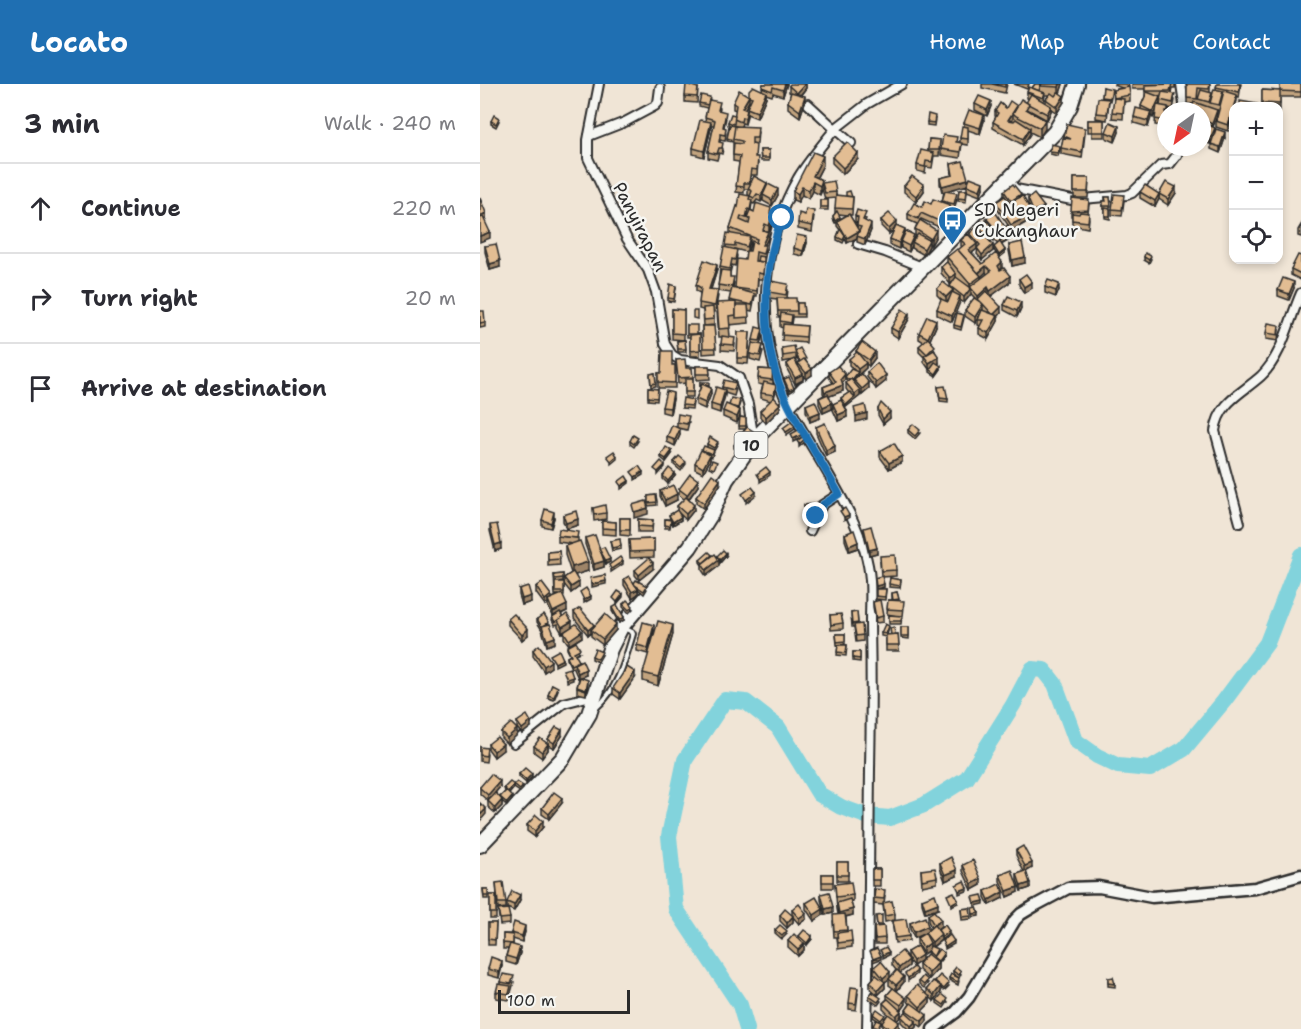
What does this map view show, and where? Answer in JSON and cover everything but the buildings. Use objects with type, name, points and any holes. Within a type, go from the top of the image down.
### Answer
[{"type":"highway","name":"10","points":[[480,845],[557,765],[589,714],[610,649],[621,627],[690,547],[711,514],[726,480],[754,440],[1055,132],[1070,106],[1077,84]]},
{"type":"street","name":"Panyirapan","points":[[599,84],[588,136],[590,163],[627,239],[648,270],[656,292],[659,316],[668,350],[680,360],[720,365],[739,378],[748,404],[754,440]]},
{"type":"street","points":[[867,1029],[872,683],[869,572],[852,520],[789,406],[778,380],[768,337],[769,262],[778,229],[797,180],[816,152],[835,129],[867,104],[902,84]]},
{"type":"street","points":[[1181,84],[1184,102]]},
{"type":"street","points":[[588,136],[624,123],[655,106],[658,103],[660,88]]},
{"type":"street","points":[[808,104],[851,143]]},
{"type":"street","points":[[1007,180],[1017,189],[1072,200],[1130,194],[1151,173],[1161,165],[1170,164],[1176,156]]},
{"type":"street","points":[[858,244],[922,267]]},
{"type":"street","points":[[1240,523],[1215,431],[1216,418],[1224,407],[1262,375],[1276,357],[1301,293]]},
{"type":"street","points":[[810,531],[822,505],[839,494]]},
{"type":"street","points":[[514,743],[564,703],[597,695]]},
{"type":"street","points":[[933,1029],[956,1012],[969,997],[1015,920],[1021,914],[1068,888],[1099,887],[1152,897],[1255,888],[1301,875]]},
{"type":"lane","points":[[589,714],[611,691],[620,672],[633,634],[621,627]]},
{"type":"waterway","points":[[747,1029],[740,1005],[676,909],[669,836],[685,760],[725,700],[746,702],[778,727],[819,794],[841,807],[866,816],[890,818],[924,805],[967,778],[1013,705],[1032,669],[1044,670],[1055,684],[1076,741],[1097,756],[1118,766],[1150,769],[1184,749],[1224,701],[1267,643],[1301,555]]},
{"type":"place","name":"SD Negeri Cukanghaur","points":[[953,246]]},
{"type":"route","points":[[782,218],[769,262],[768,337],[778,380],[789,406],[839,494],[822,505],[816,516]]}]
